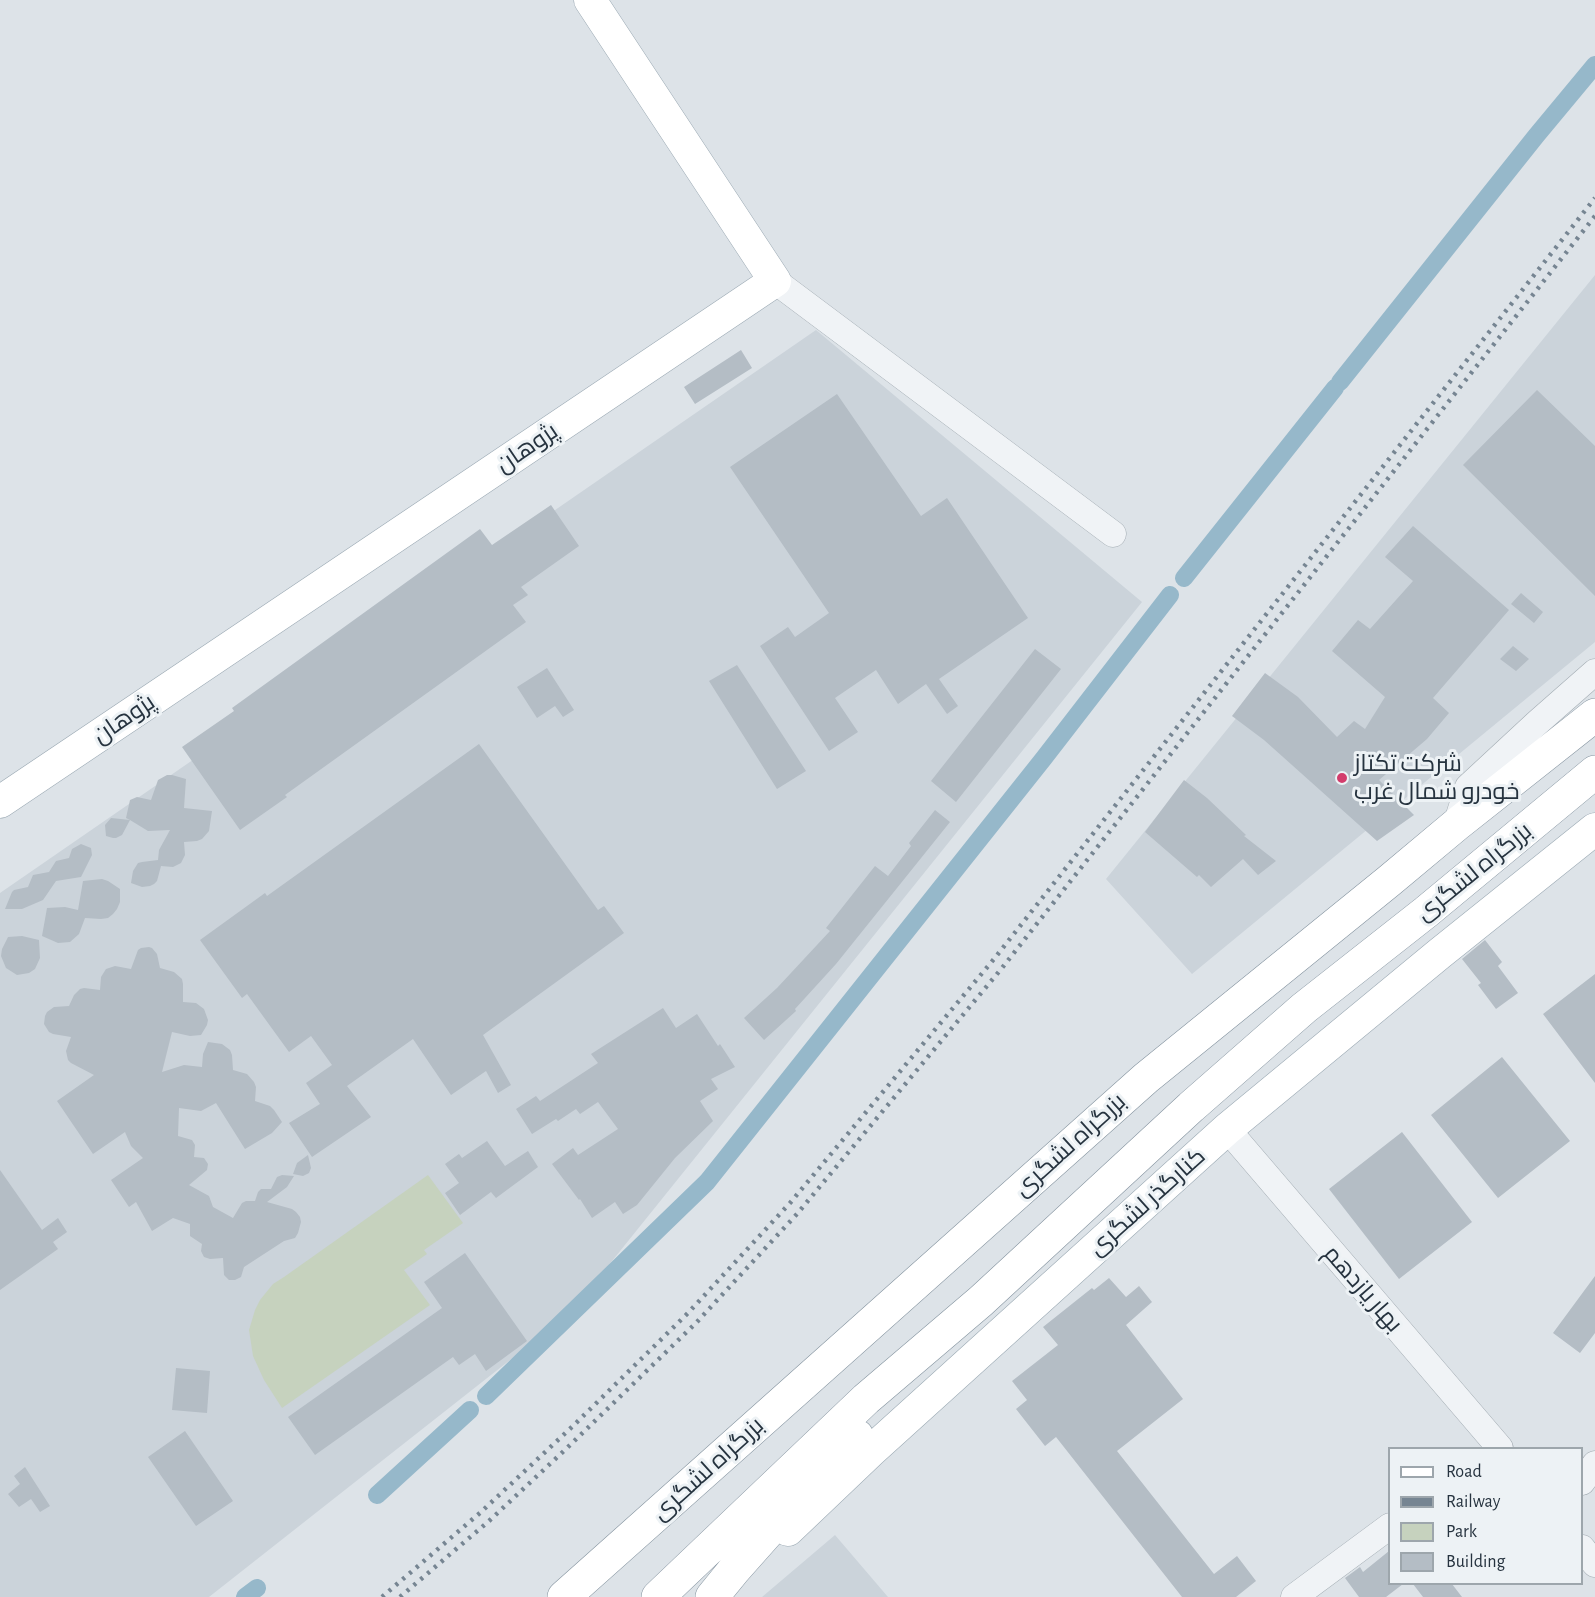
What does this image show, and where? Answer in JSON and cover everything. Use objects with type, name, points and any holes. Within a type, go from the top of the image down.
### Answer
[{"type":"highway","name":"بزرگراه لشگری","points":[[564,1597],[1146,1078],[1456,825],[1595,715]]},
{"type":"highway","name":"بزرگراه لشگری","points":[[658,1597],[866,1399],[981,1301],[1191,1107],[1304,1008],[1426,912],[1595,772]]},
{"type":"highway","points":[[712,1597],[782,1516],[981,1301]]},
{"type":"main road","points":[[590,0],[775,281]]},
{"type":"main road","name":"پژوهان","points":[[0,802],[775,281]]},
{"type":"main road","name":"کنارگذر لشگری","points":[[718,1597],[871,1451],[1227,1129],[1595,829]]},
{"type":"street","points":[[775,281],[1113,534]]},
{"type":"street","points":[[1456,825],[1468,787],[1595,672]]},
{"type":"street","name":"بهار یازدهم","points":[[1227,1129],[1495,1447]]},
{"type":"street","points":[[1583,1479],[1595,1464]]},
{"type":"street","points":[[1294,1597],[1388,1527]]},
{"type":"street","points":[[1583,1550],[1595,1564]]},
{"type":"shaded area","points":[[1595,275],[1595,642],[1192,974],[1106,879]]},
{"type":"shaded area","points":[[816,330],[1142,602],[571,1312],[209,1597],[0,1597],[0,893]]},
{"type":"shaded area","points":[[835,1535],[888,1597],[762,1597]]},
{"type":"green space","points":[[428,1175],[463,1223],[424,1250],[427,1254],[404,1270],[430,1305],[282,1408],[264,1380],[253,1356],[249,1330],[260,1300],[273,1284]]},
{"type":"building","points":[[741,350],[752,368],[695,404],[684,387]]},
{"type":"building","points":[[1537,390],[1595,446],[1595,596],[1463,465]]},
{"type":"building","points":[[837,394],[921,516],[947,498],[1028,618],[939,679],[958,706],[947,714],[926,684],[898,704],[876,670],[835,698],[858,732],[829,751],[760,646],[788,627],[795,637],[829,613],[730,467]]},
{"type":"building","points":[[551,505],[579,546],[521,587],[528,595],[513,605],[526,622],[285,795],[287,797],[240,830],[182,747],[234,711],[232,708],[480,529],[492,545]]},
{"type":"building","points":[[1413,526],[1509,610],[1433,698],[1449,713],[1427,739],[1379,780],[1414,815],[1377,841],[1264,740],[1232,716],[1265,673],[1298,697],[1337,737],[1354,721],[1365,729],[1385,697],[1332,651],[1358,620],[1370,629],[1413,581],[1385,557]]},
{"type":"building","points":[[1521,593],[1543,612],[1534,623],[1511,604]]},
{"type":"building","points":[[1513,646],[1529,659],[1516,671],[1500,659]]},
{"type":"building","points":[[1035,649],[1061,669],[956,802],[931,781]]},
{"type":"building","points":[[737,665],[806,771],[777,789],[709,681]]},
{"type":"building","points":[[547,668],[574,710],[563,717],[555,706],[537,718],[517,687]]},
{"type":"building","points":[[479,744],[598,910],[604,906],[624,933],[483,1035],[511,1085],[498,1093],[486,1071],[451,1095],[413,1039],[347,1086],[371,1117],[312,1157],[289,1123],[320,1104],[306,1083],[332,1065],[311,1036],[289,1052],[247,994],[242,998],[200,940],[265,893],[267,896]]},
{"type":"building","points":[[167,775],[186,779],[184,808],[212,811],[209,831],[202,839],[184,842],[185,855],[181,863],[173,867],[161,866],[157,881],[150,886],[142,887],[131,883],[133,871],[138,863],[158,860],[159,850],[170,830],[148,831],[126,818],[130,800],[137,797],[151,800],[158,780]]},
{"type":"building","points":[[1184,780],[1207,798],[1246,835],[1244,836],[1276,861],[1258,875],[1243,859],[1211,887],[1145,832]]},
{"type":"building","points":[[935,810],[950,822],[836,964],[795,1009],[796,1011],[764,1040],[744,1018],[777,988],[830,931],[826,928],[875,866],[888,876],[911,846],[909,843]]},
{"type":"building","points":[[111,818],[130,820],[122,835],[116,838],[106,836],[105,825]]},
{"type":"building","points":[[81,844],[91,848],[92,855],[81,877],[56,881],[43,900],[22,909],[5,909],[14,890],[28,887],[33,875],[49,872],[56,861],[69,858],[72,849]]},
{"type":"building","points":[[102,879],[120,889],[120,902],[113,914],[101,919],[85,918],[79,934],[70,942],[58,943],[42,936],[47,908],[65,907],[78,910],[83,881]]},
{"type":"building","points":[[22,936],[39,940],[40,958],[35,969],[29,973],[17,975],[6,968],[1,956],[8,937]]},
{"type":"building","points":[[1485,940],[1502,962],[1498,966],[1518,993],[1496,1009],[1478,985],[1481,983],[1462,959]]},
{"type":"building","points":[[149,947],[157,954],[160,968],[174,972],[182,979],[183,1002],[196,1003],[204,1009],[208,1020],[201,1035],[190,1036],[172,1032],[162,1072],[184,1065],[202,1067],[203,1054],[208,1042],[222,1044],[230,1050],[233,1070],[247,1074],[254,1082],[255,1101],[270,1106],[282,1122],[272,1133],[245,1149],[216,1103],[201,1111],[179,1108],[178,1136],[192,1140],[195,1145],[194,1157],[204,1158],[208,1164],[207,1170],[189,1185],[209,1196],[213,1207],[233,1218],[242,1203],[255,1201],[258,1192],[261,1189],[271,1189],[277,1177],[294,1176],[287,1187],[267,1202],[296,1212],[301,1222],[298,1233],[295,1238],[284,1241],[244,1267],[241,1277],[235,1280],[229,1280],[224,1275],[223,1258],[204,1257],[201,1251],[202,1244],[190,1236],[190,1224],[173,1218],[152,1231],[136,1202],[129,1207],[111,1180],[143,1158],[131,1146],[125,1132],[93,1154],[57,1101],[94,1075],[68,1060],[66,1051],[71,1037],[49,1032],[44,1024],[47,1012],[54,1007],[69,1006],[80,989],[100,990],[101,977],[106,969],[115,966],[131,969],[138,950]]},
{"type":"building","points":[[1595,974],[1595,1083],[1543,1014]]},
{"type":"building","points":[[663,1008],[676,1028],[697,1014],[735,1067],[711,1079],[718,1089],[700,1101],[713,1121],[675,1158],[637,1205],[623,1214],[615,1202],[592,1218],[552,1164],[573,1148],[578,1155],[618,1129],[598,1102],[580,1114],[576,1109],[532,1134],[516,1109],[536,1096],[540,1101],[598,1063],[591,1054]]},
{"type":"building","points":[[1502,1057],[1570,1141],[1498,1198],[1431,1115]]},
{"type":"building","points":[[1402,1132],[1472,1222],[1399,1279],[1329,1189]]},
{"type":"building","points":[[487,1141],[505,1166],[528,1151],[538,1167],[496,1198],[491,1192],[460,1215],[445,1193],[459,1183],[445,1164],[459,1154],[462,1158]]},
{"type":"building","points":[[308,1155],[311,1168],[309,1173],[303,1176],[293,1174],[297,1163]]},
{"type":"building","points":[[0,1170],[42,1230],[58,1218],[67,1232],[53,1242],[58,1249],[0,1290]]},
{"type":"building","points":[[465,1253],[527,1341],[486,1371],[475,1354],[459,1365],[453,1357],[315,1455],[288,1417],[442,1308],[424,1282]]},
{"type":"building","points":[[1595,1276],[1595,1333],[1580,1353],[1553,1333]]},
{"type":"building","points":[[1109,1278],[1126,1297],[1139,1286],[1152,1302],[1126,1325],[1183,1399],[1117,1451],[1214,1574],[1237,1556],[1256,1581],[1236,1597],[1182,1597],[1056,1437],[1045,1446],[1016,1409],[1027,1400],[1012,1381],[1058,1345],[1043,1327],[1092,1288],[1094,1290]]},
{"type":"building","points":[[176,1368],[210,1371],[207,1413],[172,1410]]},
{"type":"building","points":[[185,1431],[233,1501],[196,1526],[148,1457]]},
{"type":"building","points":[[25,1467],[50,1506],[40,1512],[31,1499],[19,1507],[8,1494],[20,1484],[14,1476]]},
{"type":"building","points":[[1388,1552],[1388,1585],[1402,1585],[1386,1597],[1359,1597],[1345,1578],[1360,1567],[1363,1572]]},
{"type":"building","points":[[1414,1585],[1453,1585],[1462,1597],[1423,1597]]},
{"type":"waterway","points":[[1340,382],[1595,65]]},
{"type":"waterway","points":[[1184,578],[1335,388]]},
{"type":"waterway","points":[[486,1396],[707,1182],[1044,758],[1170,595]]},
{"type":"waterway","points":[[377,1495],[470,1410]]},
{"type":"waterway","points":[[245,1597],[257,1588]]},
{"type":"railway","points":[[382,1597],[481,1512],[574,1425],[688,1313],[790,1203],[994,959],[1595,198]]},
{"type":"railway","points":[[400,1597],[489,1521],[567,1448],[696,1323],[797,1214],[1002,968],[1595,216]]},
{"type":"place","name":"شرکت تکتاز خودرو شمال غرب","points":[[1342,778]]}]
